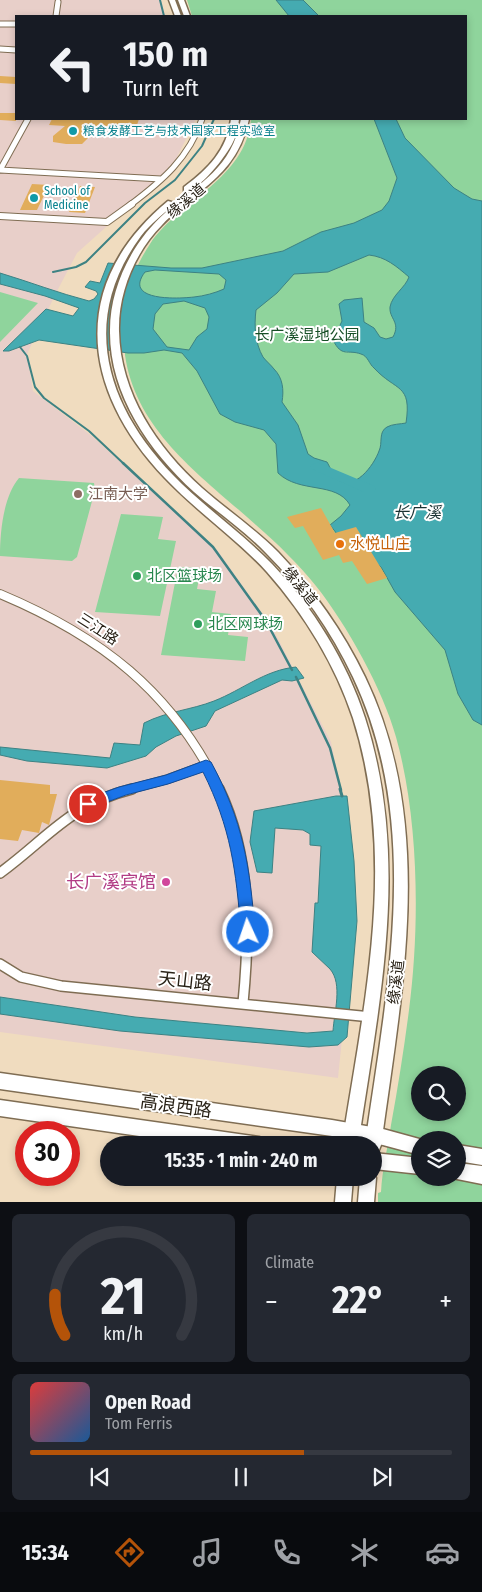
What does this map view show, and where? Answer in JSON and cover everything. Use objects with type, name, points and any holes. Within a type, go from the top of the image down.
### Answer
[{"type":"main road","points":[[172,0],[178,15]]},
{"type":"main road","points":[[181,0],[187,15]]},
{"type":"main road","name":"缘溪道","points":[[235,120],[230,143],[216,164],[142,228],[121,261],[108,294],[101,346],[108,377],[122,413],[141,445],[181,489],[250,547],[312,624],[346,686],[370,757],[379,803],[383,891],[379,951],[365,1017],[351,1136]]},
{"type":"main road","name":"缘溪道","points":[[245,120],[239,144],[227,164],[159,224],[140,247],[122,284],[114,331],[124,384],[136,413],[151,438],[168,460],[198,490],[260,540],[289,571],[323,614],[348,656],[367,695],[386,751],[396,804],[401,851],[401,929],[392,1015],[374,1136]]},
{"type":"main road","name":"高浪西路","points":[[0,1082],[338,1136]]},
{"type":"main road","name":"高浪西路","points":[[0,1108],[196,1136]]},
{"type":"main road","name":"高浪西路","points":[[382,1141],[411,1146]]},
{"type":"main road","points":[[466,1154],[482,1157]]},
{"type":"main road","points":[[382,1162],[411,1165]]},
{"type":"main road","points":[[466,1173],[482,1175]]},
{"type":"main road","points":[[343,1202],[344,1186]]},
{"type":"main road","points":[[366,1202],[367,1186]]},
{"type":"street","points":[[56,15],[58,2]]},
{"type":"street","points":[[0,24],[15,24]]},
{"type":"street","points":[[0,49],[15,50]]},
{"type":"street","points":[[27,120],[0,170],[161,179]]},
{"type":"street","points":[[0,216],[107,222],[116,218],[180,163],[198,136],[202,120]]},
{"type":"street","name":"三江路","points":[[0,594],[47,614],[82,634],[114,656],[168,708],[191,738],[206,765]]},
{"type":"street","points":[[0,873],[32,849],[50,830],[88,804],[124,790],[160,782],[206,765],[222,798],[237,843],[244,877],[248,939],[243,1003]]},
{"type":"street","name":"天山路","points":[[0,964],[7,970],[29,981],[61,986],[243,1003],[365,1017]]},
{"type":"shaded area","name":"江南大学","points":[[0,0],[161,0],[165,15],[15,15],[15,120],[196,120],[176,159],[153,185],[77,253],[27,354],[33,391],[93,437],[218,551],[272,627],[331,742],[345,808],[354,921],[338,1078],[0,1032]]},
{"type":"green space","name":"长广溪湿地公园","points":[[187,0],[482,0],[482,1202],[378,1202],[409,1010],[413,978],[416,908],[413,837],[404,769],[396,737],[382,699],[352,639],[316,586],[272,539],[194,470],[157,430],[143,407],[132,382],[125,355],[129,288],[141,259],[163,228],[225,173],[237,158],[246,140],[251,120],[467,120],[467,15],[192,15]]},
{"type":"green space","points":[[0,292],[38,303],[0,342]]},
{"type":"green space","points":[[19,478],[94,483],[95,490],[77,557],[72,561],[0,556],[2,526],[6,505],[9,495]]},
{"type":"green space","name":"北区篮球场","points":[[121,514],[163,517],[158,539],[176,541],[160,616],[95,612]]},
{"type":"green space","name":"北区网球场","points":[[178,567],[201,568],[197,589],[216,591],[212,612],[231,614],[228,635],[248,637],[245,661],[161,655]]},
{"type":"water","points":[[276,0],[303,0],[318,15],[288,15]]},
{"type":"water","name":"长广溪","points":[[374,120],[396,120],[405,138],[454,188],[472,199],[482,201],[482,725],[473,720],[458,694],[445,650],[395,592],[381,567],[337,534],[330,525],[350,505],[336,493],[297,483],[278,473],[276,444],[264,430],[235,422],[220,414],[197,371],[182,353],[164,350],[128,353],[39,340],[9,351],[3,351],[46,309],[73,316],[79,308],[45,296],[0,284],[0,273],[89,301],[98,294],[96,291],[85,287],[90,281],[100,283],[108,263],[171,268],[202,268],[283,251],[321,232],[354,223],[382,210],[389,201],[397,178]],"holes":[[[369,255],[386,260],[409,277],[391,303],[390,311],[396,328],[393,337],[386,339],[380,337],[374,328],[364,322],[362,298],[344,300],[339,304],[342,321],[333,340],[342,351],[365,356],[382,376],[401,390],[407,401],[406,423],[391,425],[384,429],[380,448],[368,470],[356,480],[343,482],[337,478],[327,462],[308,454],[298,425],[282,402],[283,389],[281,380],[273,367],[263,357],[258,346],[255,322],[256,310],[277,293],[294,274],[328,272]],[[155,270],[219,274],[226,280],[224,289],[198,297],[165,298],[154,296],[146,293],[141,288],[140,281],[145,272]],[[184,301],[205,308],[209,317],[207,329],[197,337],[189,350],[167,347],[153,329],[155,314],[163,304]]]},
{"type":"water","points":[[296,667],[304,678],[292,681],[282,680],[215,711],[206,726],[176,736],[156,747],[146,756],[107,768],[27,761],[0,755],[0,747],[110,758],[114,743],[140,745],[144,723],[214,701],[264,676]]},
{"type":"water","points":[[336,796],[347,796],[354,861],[357,921],[347,1037],[338,1045],[309,1047],[120,1031],[0,1014],[0,997],[135,1017],[307,1033],[333,1031],[337,999],[336,982],[330,969],[312,952],[315,903],[318,903],[321,846],[310,845],[310,834],[303,830],[275,828],[272,873],[257,872],[250,842],[254,811]]},
{"type":"building","points":[[0,76],[15,77],[15,84],[0,83]]},
{"type":"building","points":[[0,113],[15,113],[16,121],[0,120]]},
{"type":"building","name":"粮食发酵工艺与技术国家工程实验室","points":[[52,120],[139,120],[136,128],[89,126],[89,137],[82,144],[53,142],[53,136],[65,126],[49,125]]},
{"type":"building","points":[[32,184],[49,185],[37,210],[20,210]]},
{"type":"building","points":[[80,186],[95,187],[85,213],[69,212]]},
{"type":"building","name":"水悦山庄","points":[[321,508],[335,533],[356,527],[387,578],[367,584],[352,561],[343,563],[339,555],[323,560],[303,526],[295,528],[287,517]]},
{"type":"building","points":[[0,780],[50,785],[50,794],[57,794],[49,825],[42,822],[39,833],[22,830],[18,841],[0,839]]},
{"type":"waterway","points":[[160,0],[164,15]]},
{"type":"waterway","points":[[53,272],[76,267],[86,262],[145,203],[175,180],[202,146],[214,120]]},
{"type":"waterway","points":[[20,347],[27,356],[35,387],[44,398],[89,431],[124,464]]},
{"type":"waterway","points":[[123,463],[213,547],[266,621],[292,670]]},
{"type":"waterway","points":[[317,466],[369,489]]},
{"type":"waterway","points":[[296,677],[330,748],[341,790]]},
{"type":"waterway","points":[[340,789],[342,796]]},
{"type":"place","name":"粮食发酵工艺与技术国家工程实验室","points":[[73,131]]},
{"type":"place","name":"School of Medicine","points":[[34,198]]},
{"type":"place","name":"江南大学","points":[[78,494]]},
{"type":"place","name":"水悦山庄","points":[[340,544]]},
{"type":"place","name":"北区篮球场","points":[[137,576]]},
{"type":"place","name":"北区网球场","points":[[198,624]]},
{"type":"place","name":"长广溪宾馆","points":[[166,882]]},
{"type":"route","points":[[88,804],[124,790],[168,779],[206,765],[222,798],[237,843],[244,877],[248,932]]}]
